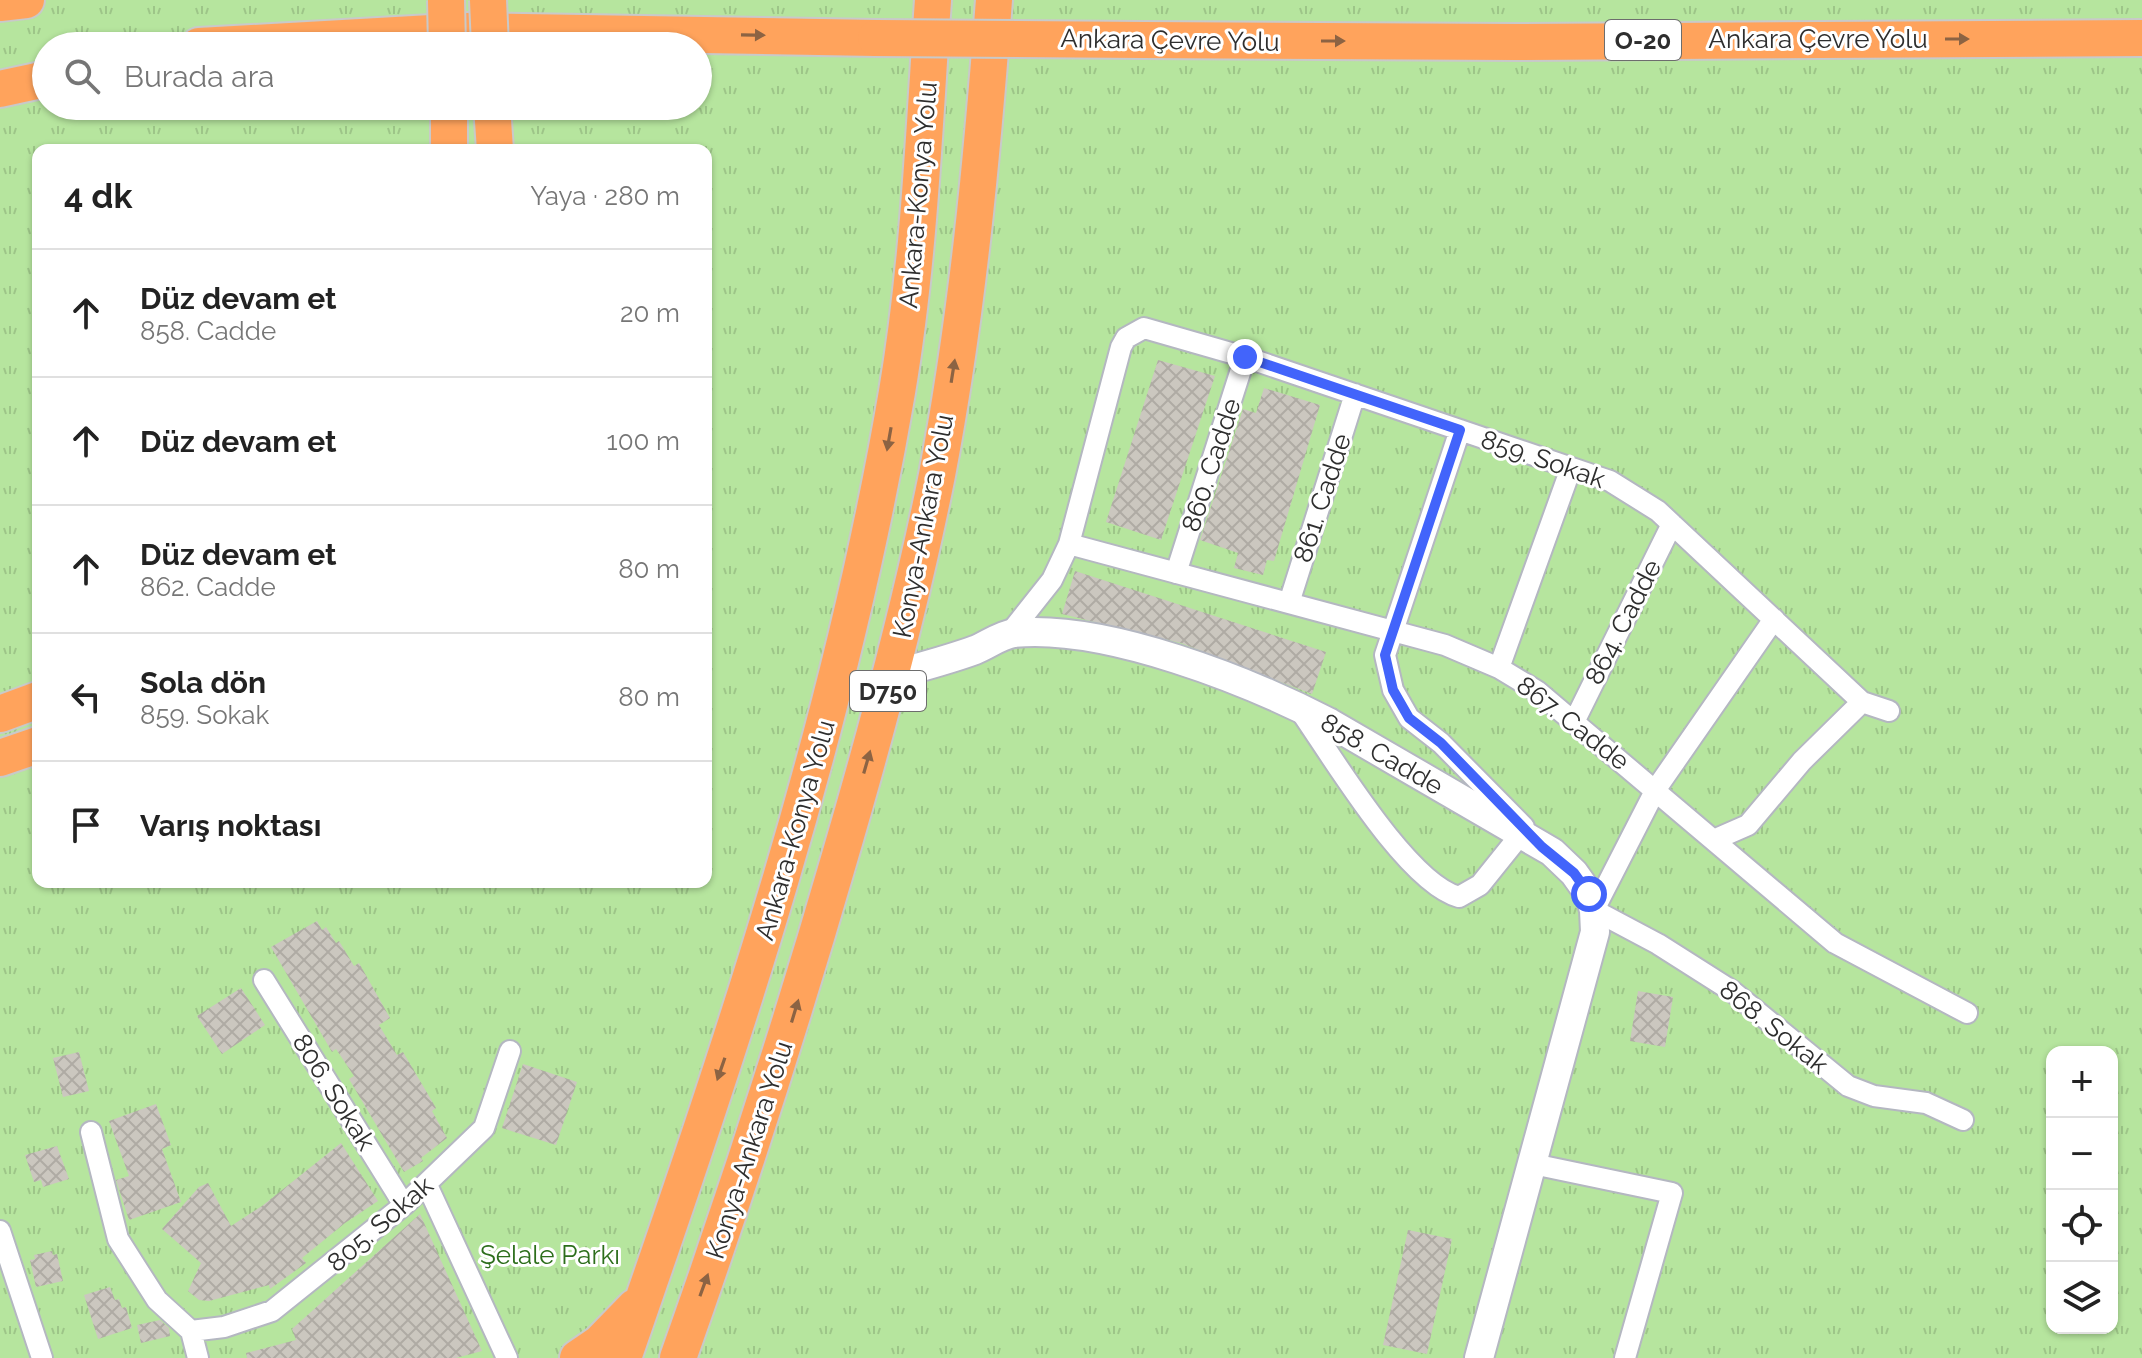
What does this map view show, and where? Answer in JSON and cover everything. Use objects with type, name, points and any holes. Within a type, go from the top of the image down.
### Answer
[{"type":"highway","points":[[0,3],[26,0]]},
{"type":"highway","points":[[446,0],[447,32]]},
{"type":"highway","points":[[488,0],[489,32]]},
{"type":"highway","name":"Ankara-Konya Yolu","points":[[623,1358],[796,838],[837,681],[881,484],[912,294],[933,0]]},
{"type":"highway","name":"Konya-Ankara Yolu","points":[[678,1358],[753,1143],[892,675],[937,474],[964,307],[983,153],[994,0]]},
{"type":"highway","name":"Ankara Çevre Yolu","points":[[449,32],[525,32]]},
{"type":"highway","name":"Ankara Çevre Yolu","points":[[712,35],[1515,42],[2142,38]]},
{"type":"highway","points":[[0,72],[32,67]]},
{"type":"highway","points":[[0,89],[32,82]]},
{"type":"highway","points":[[449,120],[449,144]]},
{"type":"highway","points":[[493,120],[495,144]]},
{"type":"highway","points":[[0,714],[32,702]]},
{"type":"highway","points":[[0,758],[32,747]]},
{"type":"highway","points":[[578,1358],[600,1343],[644,1297]]},
{"type":"street","name":"859. Sokak","points":[[892,675],[966,653],[1010,633],[1052,580],[1069,544],[1126,338],[1144,328],[1245,357],[1624,488],[1672,524],[1862,702]]},
{"type":"street","name":"860. Cadde","points":[[1176,573],[1245,357]]},
{"type":"street","name":"861. Cadde","points":[[1289,603],[1355,394]]},
{"type":"street","points":[[1297,706],[1422,877],[1444,892],[1459,897],[1480,885],[1531,840],[1441,743],[1409,718],[1393,690],[1385,655],[1460,430]]},
{"type":"street","points":[[1499,668],[1571,468]]},
{"type":"street","name":"864. Cadde","points":[[1575,720],[1672,524]]},
{"type":"street","name":"867. Cadde","points":[[1069,544],[1394,631],[1468,653],[1499,668],[1537,691],[1575,720],[1835,943],[1967,1013]]},
{"type":"street","points":[[1479,1358],[1589,958],[1595,932],[1594,910],[1656,789],[1774,619]]},
{"type":"street","name":"858. Cadde","points":[[1010,633],[1039,632],[1120,645],[1185,663],[1297,706],[1531,840],[1574,873],[1589,894],[1594,910]]},
{"type":"street","points":[[1716,839],[1748,825],[1802,761],[1862,702],[1889,711]]},
{"type":"street","name":"868. Sokak","points":[[1594,910],[1658,944],[1732,991],[1848,1086],[1874,1096],[1926,1103],[1963,1120]]},
{"type":"street","name":"806. Sokak","points":[[264,980],[404,1205]]},
{"type":"street","name":"805. Sokak","points":[[191,1331],[224,1327],[272,1311],[427,1185],[484,1128],[510,1051]]},
{"type":"street","points":[[91,1132],[118,1239],[157,1300],[191,1331],[198,1358]]},
{"type":"street","points":[[1533,1164],[1672,1193],[1625,1358]]},
{"type":"street","points":[[427,1185],[507,1358]]},
{"type":"street","points":[[0,1231],[42,1358]]},
{"type":"green space","name":"Şelale Parkı","points":[[0,0],[2142,0],[2142,1358],[0,1358]]},
{"type":"building","points":[[1158,360],[1215,376],[1161,540],[1106,522]]},
{"type":"building","points":[[1264,388],[1320,405],[1274,561],[1267,560],[1263,575],[1234,568],[1238,553],[1200,540],[1243,409],[1256,413]]},
{"type":"building","points":[[1075,571],[1326,652],[1312,694],[1181,643],[1062,614]]},
{"type":"building","points":[[317,921],[322,930],[326,927],[336,943],[339,941],[354,966],[359,963],[390,1018],[379,1025],[397,1055],[403,1052],[436,1108],[432,1111],[447,1138],[421,1158],[423,1161],[404,1172],[349,1079],[354,1076],[336,1049],[332,1052],[271,947]]},
{"type":"building","points":[[241,988],[265,1025],[222,1054],[197,1016]]},
{"type":"building","points":[[1638,991],[1673,997],[1665,1047],[1630,1041]]},
{"type":"building","points":[[79,1052],[89,1091],[63,1097],[53,1058]]},
{"type":"building","points":[[523,1064],[577,1082],[556,1145],[502,1128]]},
{"type":"building","points":[[156,1104],[171,1145],[162,1149],[181,1202],[129,1220],[116,1180],[129,1176],[109,1121]]},
{"type":"building","points":[[341,1143],[378,1201],[302,1258],[306,1263],[270,1289],[269,1285],[209,1301],[199,1300],[188,1291],[201,1263],[162,1229],[199,1187],[208,1183],[231,1226],[262,1206]]},
{"type":"building","points":[[57,1146],[69,1179],[43,1187],[41,1180],[34,1182],[25,1155]]},
{"type":"building","points":[[420,1214],[482,1351],[456,1358],[247,1358],[246,1353],[296,1340],[292,1329]]},
{"type":"building","points":[[1408,1230],[1452,1239],[1427,1354],[1383,1345]]},
{"type":"building","points":[[52,1251],[53,1255],[57,1254],[63,1281],[36,1287],[30,1260],[35,1259],[34,1255]]},
{"type":"building","points":[[110,1287],[115,1300],[119,1299],[122,1308],[126,1307],[132,1328],[98,1339],[84,1295]]},
{"type":"building","points":[[160,1320],[169,1328],[170,1336],[141,1343],[137,1325]]},
{"type":"route","points":[[1245,357],[1460,430],[1385,655],[1393,690],[1409,718],[1441,743],[1483,784],[1542,847],[1552,852],[1574,873],[1589,894]]}]
